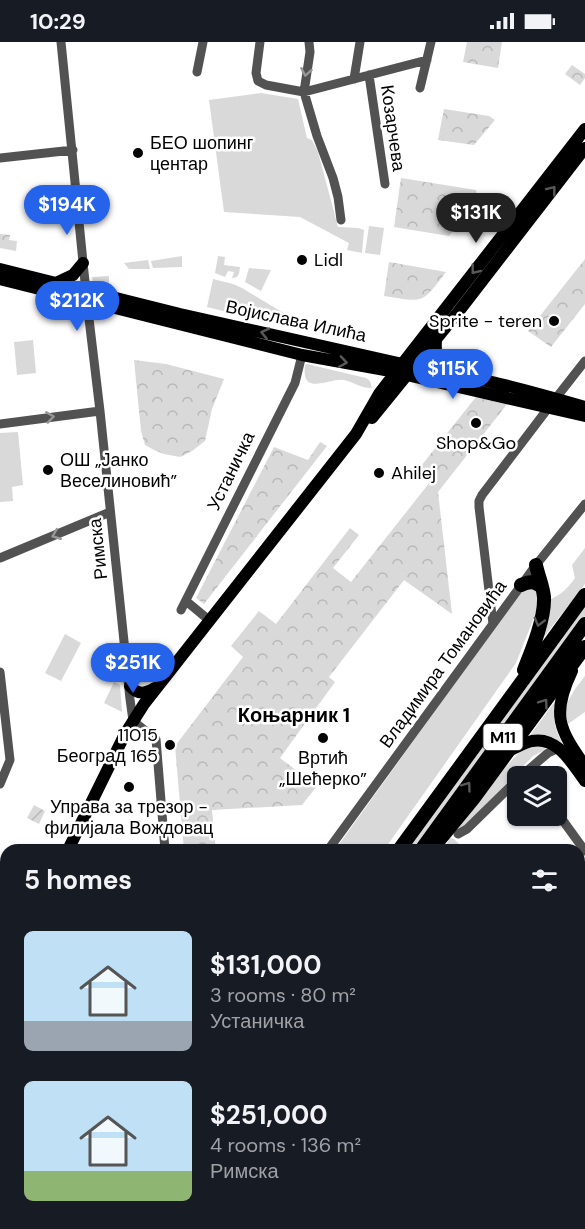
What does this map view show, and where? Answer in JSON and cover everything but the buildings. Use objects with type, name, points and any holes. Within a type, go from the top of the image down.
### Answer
[{"type":"highway","points":[[516,688],[540,621],[544,597],[536,565]]},
{"type":"highway","points":[[521,585],[534,582],[542,587]]},
{"type":"highway","name":"M11","points":[[403,844],[585,595]]},
{"type":"highway","name":"M11","points":[[425,844],[585,624]]},
{"type":"highway","points":[[436,844],[583,654]]},
{"type":"main road","points":[[356,434],[367,424],[405,369],[585,129]]},
{"type":"main road","points":[[379,394],[436,340],[585,148]]},
{"type":"main road","points":[[56,283],[69,278],[83,263]]},
{"type":"main road","name":"Војислава Илића","points":[[0,269],[56,283],[87,297],[302,355],[367,366],[450,372],[553,403],[585,416]]},
{"type":"main road","name":"Војислава Илића","points":[[0,279],[180,314],[553,403],[585,407]]},
{"type":"main road","points":[[436,340],[435,351],[438,361],[450,372]]},
{"type":"main road","points":[[71,844],[117,749],[158,685],[356,434],[381,387],[377,373],[367,366]]},
{"type":"main road","points":[[583,654],[564,687],[559,717],[564,735],[583,771]]},
{"type":"main road","points":[[130,686],[137,693],[145,693],[158,685]]},
{"type":"main road","points":[[510,750],[525,743],[545,741],[559,748],[583,771]]},
{"type":"street","name":"Римска","points":[[62,42],[83,263],[133,721]]},
{"type":"street","points":[[197,72],[202,42]]},
{"type":"street","points":[[261,42],[256,73],[258,81],[266,85],[304,92],[427,60]]},
{"type":"street","points":[[309,42],[310,52],[304,92],[333,178],[340,220]]},
{"type":"street","name":"Козарчева","points":[[354,79],[360,42]]},
{"type":"street","points":[[420,88],[430,42]]},
{"type":"street","name":"Козарчева","points":[[369,75],[385,184]]},
{"type":"street","points":[[0,158],[73,150]]},
{"type":"street","name":"Устаничка","points":[[181,610],[298,373],[302,355]]},
{"type":"street","points":[[493,624],[479,501],[585,361]]},
{"type":"street","points":[[0,424],[100,411]]},
{"type":"street","name":"Владимира Томановића","points":[[333,844],[521,585],[585,504]]},
{"type":"street","points":[[0,558],[110,512]]},
{"type":"street","points":[[186,601],[209,620]]},
{"type":"street","points":[[0,672],[10,760],[0,784]]},
{"type":"street","points":[[133,721],[156,739],[165,844]]},
{"type":"street","points":[[534,766],[548,753],[559,748]]},
{"type":"street","points":[[458,834],[467,829],[507,792]]},
{"type":"street","points":[[567,826],[580,844]]},
{"type":"green space","points":[[467,42],[502,42],[498,68],[463,62]]},
{"type":"green space","points":[[572,65],[585,74],[580,85],[565,74]]},
{"type":"green space","points":[[261,93],[298,99],[307,138],[312,140],[318,152],[338,227],[364,230],[362,253],[347,250],[349,243],[300,217],[224,212],[209,100]]},
{"type":"green space","points":[[444,109],[489,116],[495,120],[474,145],[438,140]]},
{"type":"green space","points":[[401,178],[476,190],[478,201],[449,236],[394,227]]},
{"type":"green space","points":[[369,226],[384,228],[380,255],[365,253]]},
{"type":"green space","points":[[0,234],[10,235],[9,240],[17,241],[16,251],[0,248]]},
{"type":"green space","points":[[182,256],[182,267],[153,268],[151,261]]},
{"type":"green space","points":[[218,256],[225,257],[224,265],[240,267],[239,274],[232,278],[234,272],[228,271],[225,277],[215,273]]},
{"type":"green space","points":[[585,259],[585,304],[551,347],[528,331]]},
{"type":"green space","points":[[148,260],[150,269],[129,269],[124,263]]},
{"type":"green space","points":[[389,262],[446,272],[431,291],[421,299],[384,296]]},
{"type":"green space","points":[[249,268],[271,270],[261,291],[245,282]]},
{"type":"green space","points":[[109,276],[109,291],[96,285],[92,277]]},
{"type":"green space","points":[[213,279],[242,288],[292,318],[309,332],[207,307]]},
{"type":"green space","points":[[33,340],[36,373],[17,375],[14,342]]},
{"type":"green space","points":[[134,360],[166,364],[224,379],[212,409],[205,441],[192,451],[180,457],[164,454],[145,445],[141,431]]},
{"type":"green space","points":[[307,364],[366,378],[370,381],[372,388],[344,380],[312,383],[307,381],[305,375]]},
{"type":"green space","points":[[476,397],[508,403],[438,492],[452,614],[404,580],[329,677],[335,682],[280,758],[317,786],[302,805],[212,810],[215,844],[183,844],[175,746],[243,657],[231,646],[259,611],[276,624],[350,528],[359,535],[333,568],[351,582],[434,477],[421,466]]},
{"type":"green space","points":[[18,432],[23,485],[12,487],[13,501],[0,502],[0,433]]},
{"type":"green space","points":[[320,442],[327,446],[204,604],[196,598],[274,447],[308,460]]},
{"type":"green space","points":[[585,548],[585,584],[537,646],[549,600],[564,591],[575,578],[572,565]]},
{"type":"green space","points":[[525,586],[539,589],[541,600],[516,663],[388,844],[339,844]]},
{"type":"green space","points":[[585,602],[585,616],[419,844],[408,844]]},
{"type":"green space","points":[[65,634],[81,643],[61,681],[45,673]]},
{"type":"green space","points":[[585,676],[585,712],[568,724],[564,708]]},
{"type":"green space","points":[[114,682],[120,685],[122,712],[104,703]]},
{"type":"green space","points":[[556,700],[555,724],[564,746],[528,738]]},
{"type":"green space","points":[[535,746],[547,746],[523,766],[507,766],[507,783],[463,829],[460,829],[459,826],[492,783],[513,759],[521,751]]},
{"type":"green space","points":[[34,805],[45,811],[39,824],[27,818]]},
{"type":"green space","points":[[450,838],[459,844],[446,844]]},
{"type":"place","name":"БЕО шопинг центар","points":[[138,153]]},
{"type":"place","name":"Lidl","points":[[302,260]]},
{"type":"place","name":"Sprite - teren","points":[[554,321]]},
{"type":"place","name":"Shop&Go","points":[[476,423]]},
{"type":"place","name":"ОШ „Јанко Веселиновић”","points":[[48,470]]},
{"type":"place","name":"Ahilej","points":[[379,473]]},
{"type":"place","name":"Вртић „Шећерко”","points":[[323,738]]},
{"type":"place","name":"11015 Београд 165","points":[[170,745]]},
{"type":"place","name":"Управа за трезор - филијала Вождовац","points":[[129,787]]},
{"type":"district","name":"Коњарник 1","points":[[294,715]]}]
